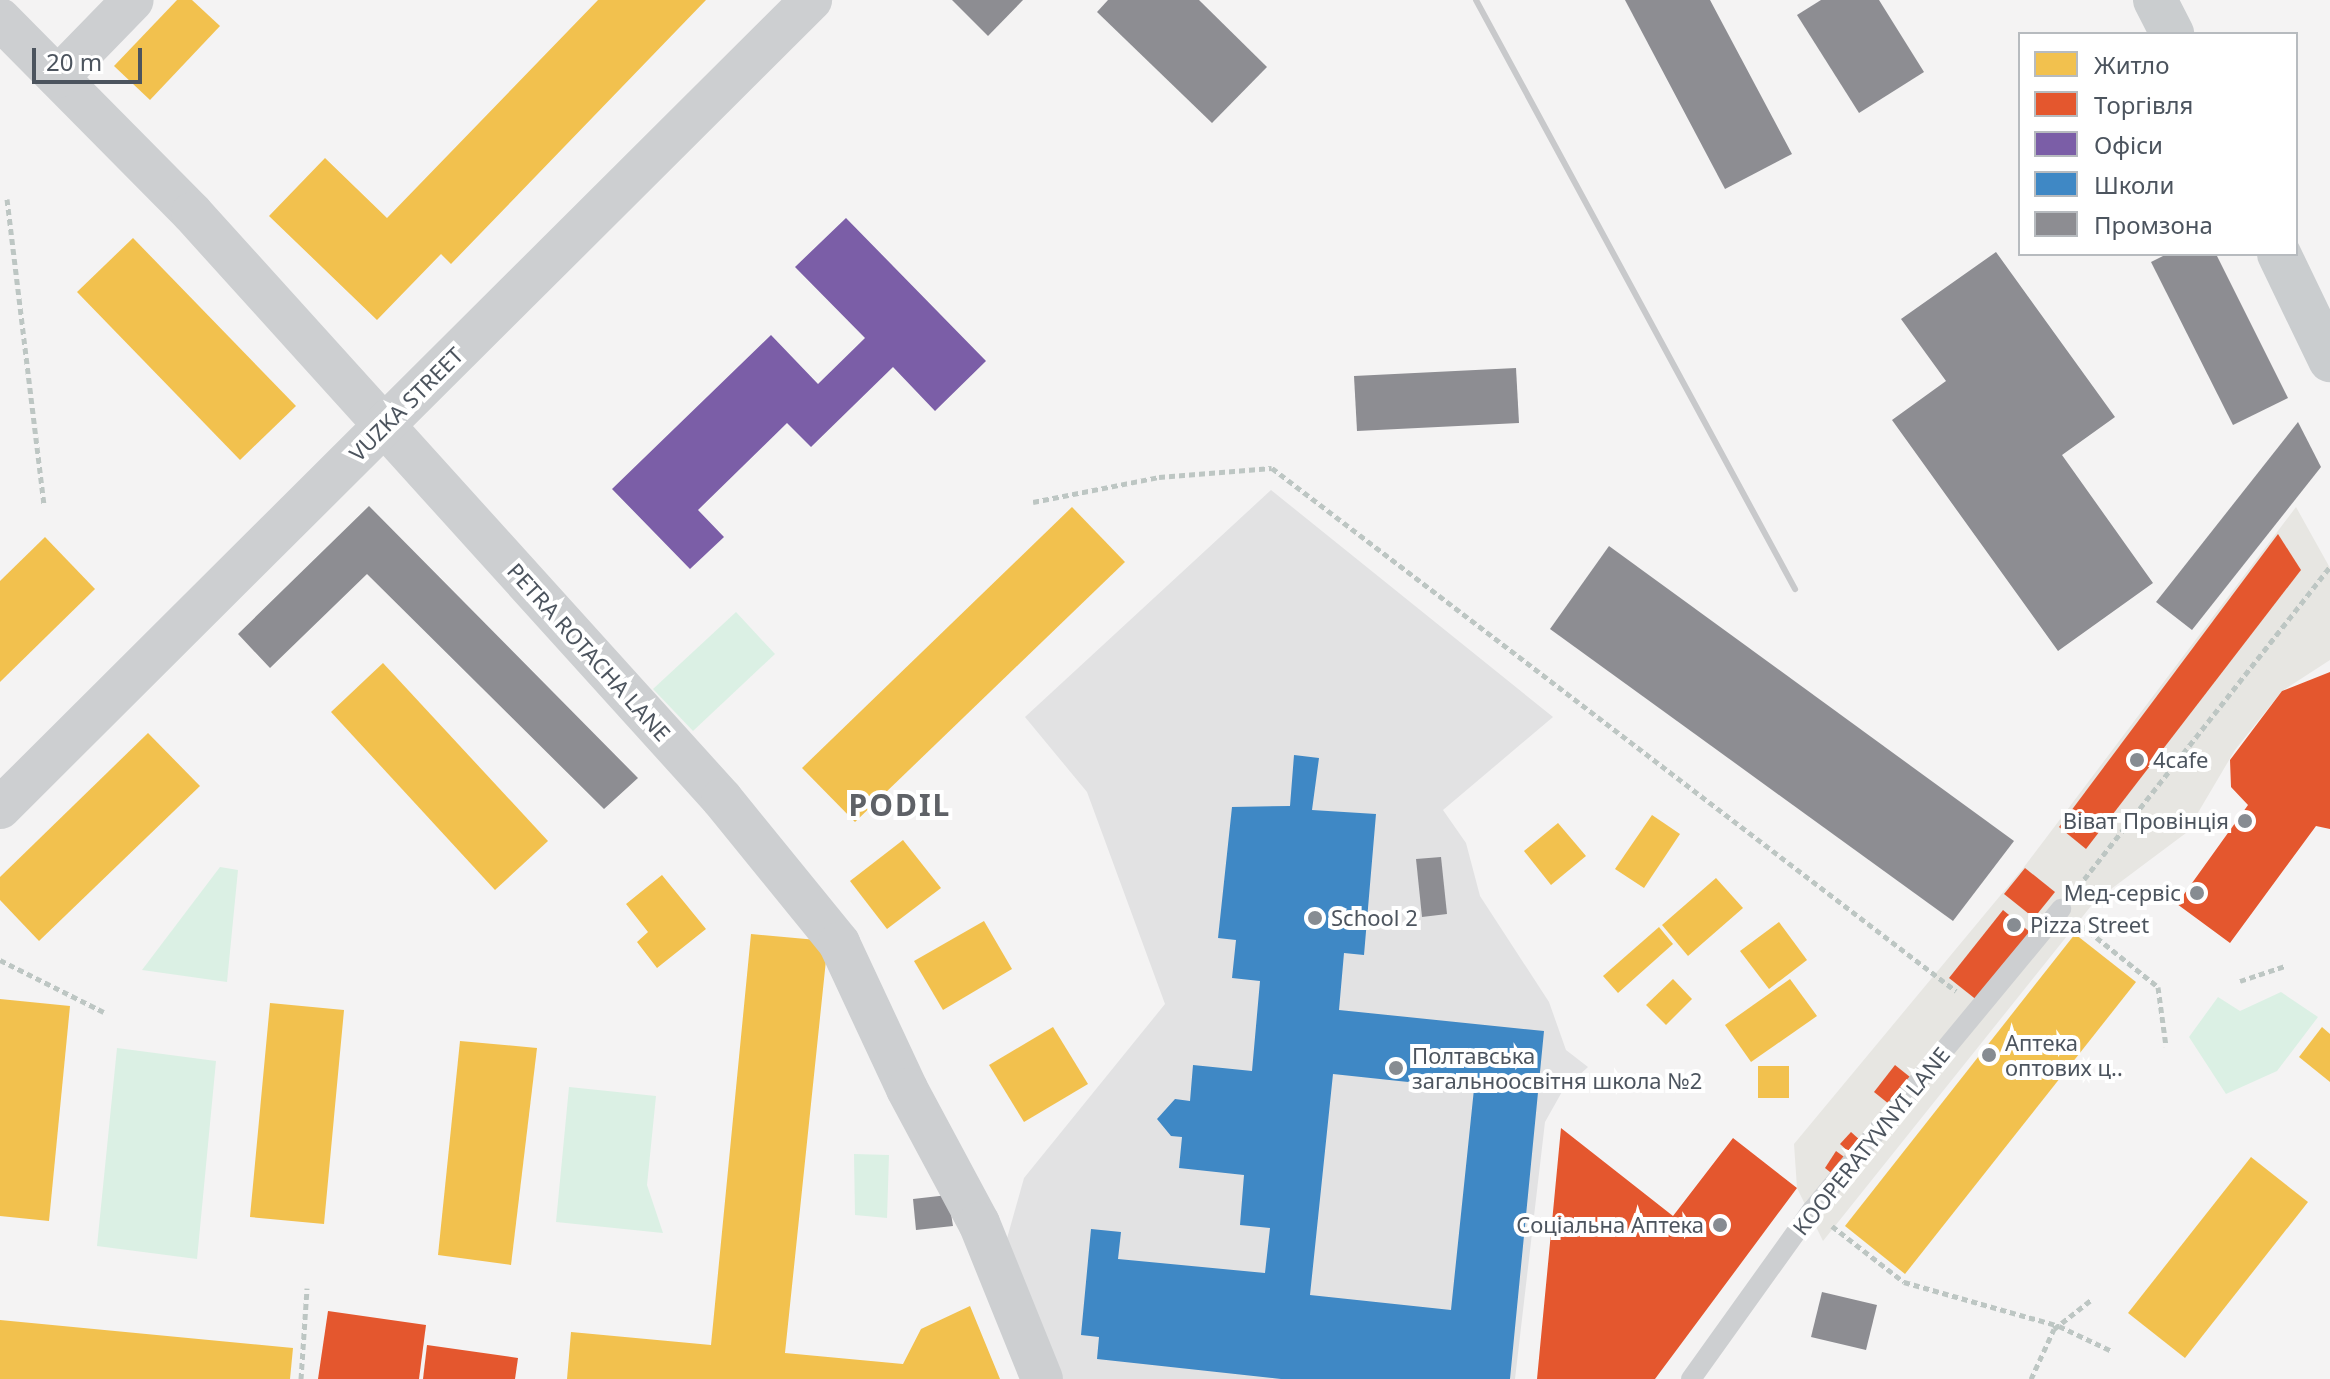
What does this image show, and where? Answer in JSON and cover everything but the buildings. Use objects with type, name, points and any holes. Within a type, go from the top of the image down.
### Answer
[{"type":"main road","points":[[2155,0],[2171,32]]},
{"type":"main road","points":[[2280,256],[2330,360]]},
{"type":"street","points":[[58,77],[133,0]]},
{"type":"street","name":"VUZKA STREET","points":[[0,808],[811,0]]},
{"type":"street","name":"PETRA ROTACHA LANE","points":[[0,19],[192,213],[722,799],[839,943],[907,1089],[979,1223],[1042,1379]]},
{"type":"lane","name":"KOOPERATYVNYI LANE","points":[[1691,1379],[1812,1210],[2061,909]]},
{"type":"path","points":[[7,199],[44,506]]},
{"type":"path","points":[[1033,502],[1159,477],[1272,468],[1979,1009]]},
{"type":"path","points":[[2166,1046],[2158,987],[2061,909],[2330,567]]},
{"type":"path","points":[[0,960],[104,1012]]},
{"type":"path","points":[[2240,981],[2285,966]]},
{"type":"path","points":[[1812,1210],[1904,1282],[2059,1326],[2112,1351]]},
{"type":"path","points":[[301,1379],[307,1288]]},
{"type":"path","points":[[2031,1379],[2059,1326],[2091,1300]]},
{"type":"shaded area","name":"School 2","points":[[1271,490],[1553,717],[1443,810],[1466,843],[1480,896],[1549,1002],[1566,1050],[1588,1067],[1563,1090],[1545,1122],[1515,1379],[1054,1379],[1006,1242],[1024,1178],[1165,1004],[1087,792],[1025,717]]},
{"type":"shaded area","points":[[2296,507],[2330,568],[2330,660],[2282,691],[2235,750],[2186,833],[2095,901],[1823,1241],[1797,1188],[1794,1144],[2024,867]]},
{"type":"green space","points":[[736,612],[775,654],[693,731],[653,689]]},
{"type":"green space","points":[[220,867],[238,870],[227,982],[142,970]]},
{"type":"green space","points":[[2281,992],[2318,1017],[2277,1071],[2226,1094],[2189,1037],[2218,997],[2240,1011]]},
{"type":"green space","points":[[117,1048],[216,1061],[197,1259],[97,1246]]},
{"type":"green space","points":[[569,1087],[656,1096],[647,1185],[663,1233],[556,1222]]},
{"type":"green space","points":[[854,1154],[889,1155],[887,1218],[855,1215]]},
{"type":"railway","points":[[1476,0],[1795,589]]},
{"type":"place","name":"4cafe","points":[[2137,760]]},
{"type":"place","name":"Віват Провінція","points":[[2245,821]]},
{"type":"place","name":"Мед-сервіс","points":[[2197,893]]},
{"type":"place","name":"School 2","points":[[1315,918]]},
{"type":"place","name":"Pizza Street","points":[[2014,925]]},
{"type":"place","name":"Аптека оптових ц‥","points":[[1989,1055]]},
{"type":"place","name":"Полтавська загальноосвітня школа №2","points":[[1396,1068]]},
{"type":"place","name":"Соціальна Аптека","points":[[1720,1225]]},
{"type":"district","name":"PODIL","points":[[900,805]]}]
